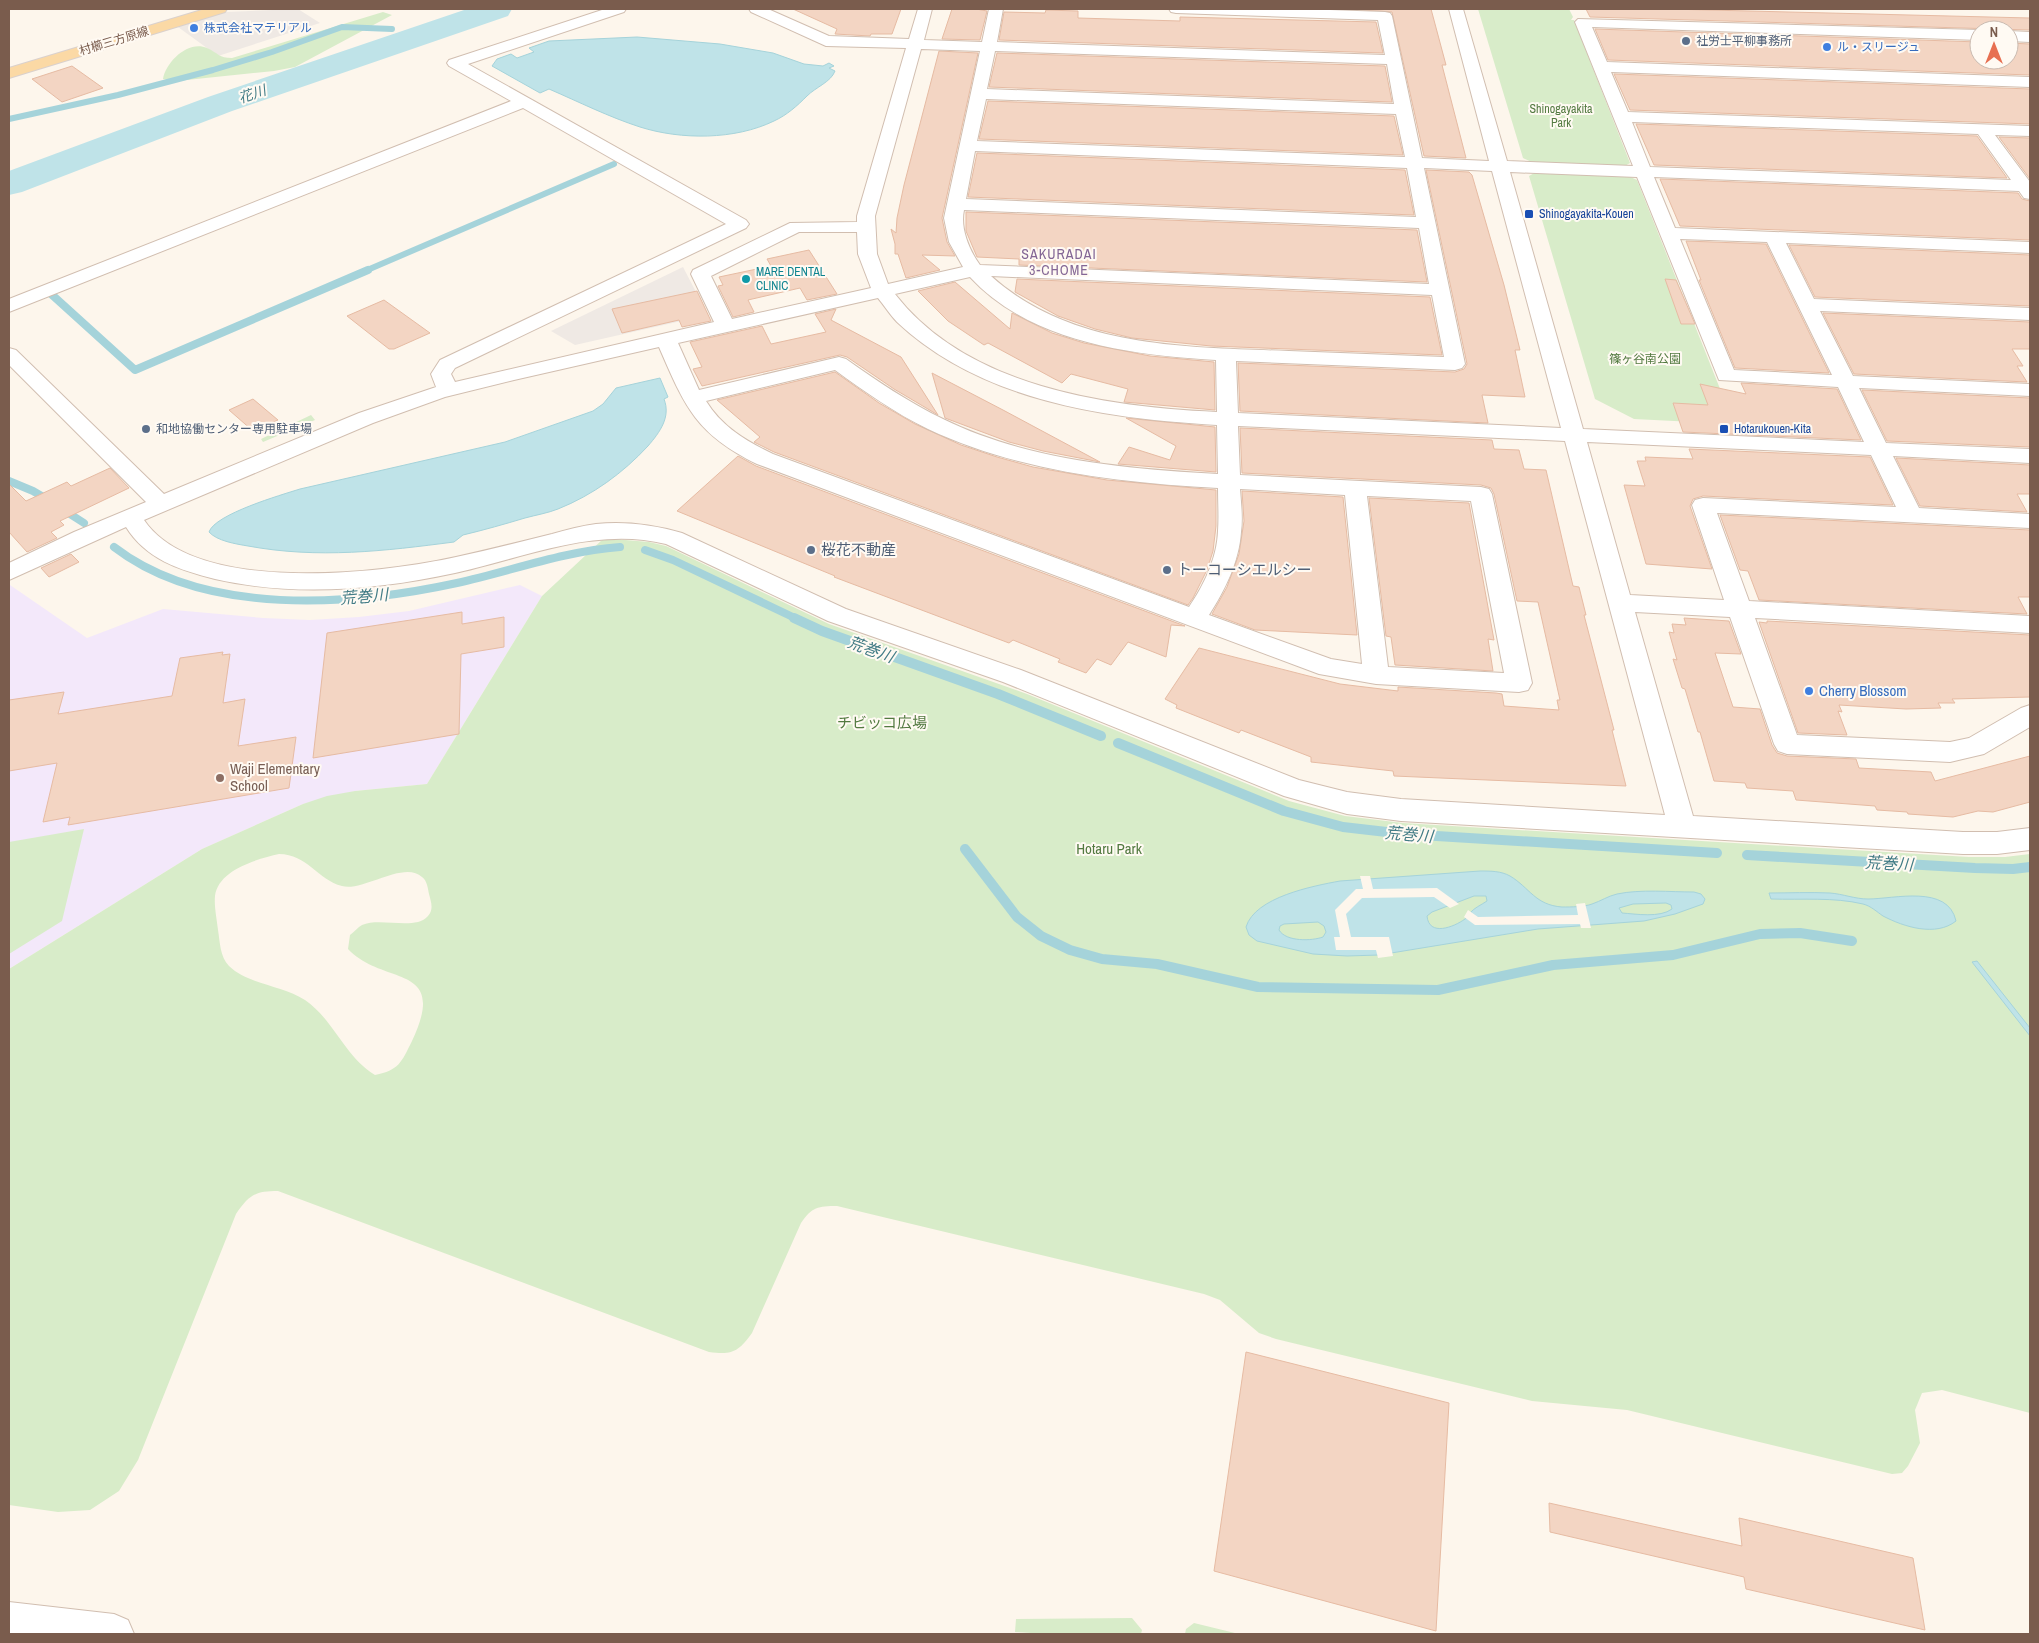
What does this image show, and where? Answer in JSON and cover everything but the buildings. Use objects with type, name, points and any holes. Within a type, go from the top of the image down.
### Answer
[{"type":"main road","name":"村櫛三方原線","points":[[9,73],[220,9]]},
{"type":"street","points":[[448,390],[441,374],[448,364],[454,360],[740,224],[455,63],[619,9]]},
{"type":"street","points":[[756,9],[826,41],[1394,60]]},
{"type":"street","points":[[925,9],[866,216],[865,248],[869,264],[882,291],[899,312],[934,342],[981,369],[1008,381],[1038,391],[1102,407],[1171,416],[2030,456]]},
{"type":"street","points":[[996,9],[953,218],[959,247],[975,270],[993,288],[1010,301],[1046,320],[1079,333],[1135,347],[1165,351],[1455,364],[1385,16],[1176,9]]},
{"type":"street","points":[[1456,9],[1682,826]]},
{"type":"street","points":[[1969,35],[1582,22],[1726,376],[2030,390]]},
{"type":"street","points":[[1601,67],[2030,82]]},
{"type":"street","points":[[978,94],[1404,109]]},
{"type":"street","points":[[9,306],[524,102]]},
{"type":"street","points":[[1621,117],[2030,131]]},
{"type":"street","points":[[1982,130],[2027,190]]},
{"type":"street","points":[[967,146],[1500,166],[2027,190]]},
{"type":"street","points":[[955,204],[1427,223]]},
{"type":"street","points":[[726,326],[700,274],[796,226],[865,226]]},
{"type":"street","points":[[1668,233],[2030,247]]},
{"type":"street","points":[[1774,237],[1911,515]]},
{"type":"street","points":[[9,572],[130,516],[366,418],[448,390],[975,270],[1440,290]]},
{"type":"street","points":[[1807,305],[2030,314]]},
{"type":"street","points":[[666,339],[693,398],[706,420],[717,431],[746,451],[1313,663],[1352,672],[1376,675],[1519,683],[1481,494],[1229,482],[1120,474],[1075,467],[990,445],[917,415],[885,398],[839,363],[693,398]]},
{"type":"street","points":[[9,354],[151,493],[159,504]]},
{"type":"street","points":[[1194,619],[1212,593],[1226,553],[1230,533],[1226,354]]},
{"type":"street","points":[[1355,488],[1376,675]]},
{"type":"street","points":[[2030,521],[1703,505],[1788,744],[1950,752],[1975,747],[2030,715]]},
{"type":"street","points":[[130,516],[148,541],[174,557],[208,570],[248,577],[294,581],[368,580],[410,574],[593,532],[615,530],[655,533],[674,538],[838,615],[991,667],[1294,789],[1347,803],[1401,810],[1963,843],[1997,843],[2030,839]]},
{"type":"street","points":[[1621,603],[2030,624]]},
{"type":"street","points":[[9,1622],[114,1634]]},
{"type":"shaded area","points":[[298,9],[320,23],[218,56],[178,27],[226,12]]},
{"type":"shaded area","points":[[683,267],[708,315],[575,345],[551,331]]},
{"type":"shaded area","name":"Waji Elementary School","points":[[10,585],[87,638],[163,609],[263,618],[310,620],[409,611],[520,585],[542,596],[427,784],[355,791],[303,804],[202,849],[9,969]]},
{"type":"green space","name":"Shinogayakita Park","points":[[1478,9],[1569,9],[1573,17],[1571,20],[1574,20],[1630,163],[1623,167],[1536,164],[1523,158]]},
{"type":"green space","points":[[383,12],[392,15],[295,67],[177,81],[163,79],[168,66],[173,60],[179,54],[193,47],[200,46],[221,56],[232,58]]},
{"type":"green space","name":"篠ヶ谷南公園","points":[[1538,171],[1626,175],[1637,180],[1734,424],[1634,419],[1595,399],[1529,176]]},
{"type":"green space","points":[[311,415],[315,420],[263,442],[261,439]]},
{"type":"green space","points":[[602,540],[649,542],[666,546],[829,624],[1027,694],[1289,801],[1345,816],[1403,823],[1969,857],[2005,857],[2030,854],[2030,1413],[1942,1390],[1922,1393],[1915,1410],[1920,1443],[1908,1466],[1902,1473],[1892,1474],[1627,1410],[1532,1401],[1276,1339],[1259,1333],[1220,1300],[1204,1294],[837,1206],[816,1208],[801,1223],[752,1333],[743,1344],[734,1351],[724,1353],[709,1352],[278,1191],[270,1191],[253,1195],[236,1214],[138,1460],[119,1491],[90,1510],[58,1512],[9,1505],[9,969],[202,849],[303,804],[327,796],[355,791],[427,784],[542,596]],"holes":[[[279,854],[289,855],[342,886],[361,885],[405,872],[414,873],[424,878],[426,882],[431,903],[428,916],[415,923],[370,923],[362,925],[350,935],[348,949],[363,961],[407,980],[418,987],[423,999],[421,1016],[412,1041],[402,1060],[389,1071],[375,1075],[355,1058],[324,1018],[305,1000],[246,977],[229,966],[222,954],[215,909],[215,896],[223,879],[240,867],[260,859]]]},
{"type":"green space","points":[[84,829],[62,921],[9,954],[9,842]]},
{"type":"green space","points":[[1132,1618],[1142,1630],[1141,1634],[1046,1634],[1015,1632],[1016,1619]]},
{"type":"green space","points":[[1194,1623],[1239,1634],[1185,1634],[1186,1629]]},
{"type":"water","points":[[637,37],[720,44],[773,53],[804,64],[823,66],[829,63],[834,66],[829,68],[835,71],[827,81],[796,107],[774,121],[742,132],[725,135],[690,136],[640,127],[549,89],[540,93],[492,66],[497,59],[511,54],[517,58],[534,52],[529,48],[549,41]]},
{"type":"water","points":[[660,378],[668,397],[664,399],[666,412],[663,424],[652,441],[638,456],[607,482],[583,497],[554,510],[463,535],[454,542],[377,551],[326,553],[274,550],[227,542],[209,532],[214,525],[235,512],[264,500],[300,489],[505,442],[593,411],[603,404],[616,388]]},
{"type":"water","points":[[1492,871],[1510,876],[1533,895],[1553,906],[1577,907],[1589,905],[1626,892],[1694,892],[1701,894],[1705,899],[1703,904],[1675,914],[1644,921],[1538,929],[1379,955],[1313,954],[1257,941],[1249,935],[1246,927],[1261,908],[1286,895],[1340,881]],"holes":[[[1474,896],[1486,896],[1487,901],[1465,919],[1449,927],[1437,928],[1432,926],[1427,916],[1432,912]],[[1666,903],[1671,905],[1672,909],[1661,914],[1641,915],[1622,913],[1619,908],[1633,904]],[[1318,922],[1324,926],[1326,932],[1323,937],[1306,940],[1293,939],[1282,934],[1279,930],[1280,926],[1284,924]]]},
{"type":"water","points":[[1769,893],[1830,893],[1868,899],[1919,896],[1943,902],[1951,909],[1956,921],[1939,929],[1920,929],[1900,924],[1863,904],[1829,900],[1771,899]]},
{"type":"water","points":[[1977,961],[2030,1028],[2030,1036],[1972,962]]},
{"type":"pier","points":[[1360,876],[1370,876],[1373,889],[1437,888],[1459,904],[1450,908],[1434,897],[1362,898],[1346,914],[1351,937],[1389,937],[1393,956],[1378,958],[1376,950],[1336,950],[1334,937],[1340,937],[1335,910],[1356,889],[1363,889]]},
{"type":"pier","points":[[1585,903],[1591,928],[1581,928],[1580,924],[1475,925],[1464,917],[1468,910],[1478,917],[1578,915],[1576,904]]},
{"type":"waterway","name":"花川","points":[[9,184],[220,104],[497,9]]},
{"type":"waterway","points":[[9,119],[118,95],[213,70],[272,52],[342,27],[392,29]]},
{"type":"waterway","points":[[365,271],[614,164]]},
{"type":"waterway","points":[[50,293],[135,370],[368,270]]},
{"type":"waterway","points":[[9,481],[33,491],[50,501]]},
{"type":"waterway","points":[[62,509],[84,523]]},
{"type":"waterway","name":"荒巻川","points":[[114,547],[151,570],[191,585],[235,595],[280,600],[326,600],[416,591],[457,583],[558,557],[620,547]]},
{"type":"waterway","name":"荒巻川","points":[[645,550],[673,560],[797,619]]},
{"type":"waterway","name":"荒巻川","points":[[794,618],[822,631],[998,694],[1101,736]]},
{"type":"waterway","name":"荒巻川","points":[[1118,743],[1284,811],[1343,827],[1404,834],[1717,853]]},
{"type":"waterway","points":[[965,849],[1017,917],[1041,936],[1070,950],[1102,959],[1157,964],[1258,987],[1438,990],[1553,965],[1673,955],[1760,934],[1800,933],[1852,941]]},
{"type":"waterway","name":"荒巻川","points":[[1747,855],[1975,868],[2013,869],[2030,867]]},
{"type":"place","name":"株式会社マテリアル","points":[[194,28]]},
{"type":"place","name":"社労士平柳事務所","points":[[1686,41]]},
{"type":"place","name":"ル・スリージュ","points":[[1827,47]]},
{"type":"place","name":"Shinogayakita-Kouen","points":[[1529,214]]},
{"type":"place","name":"MARE DENTAL CLINIC","points":[[746,279]]},
{"type":"place","name":"和地協働センター専用駐車場","points":[[146,429]]},
{"type":"place","name":"Hotarukouen-Kita","points":[[1724,429]]},
{"type":"place","name":"桜花不動産","points":[[811,550]]},
{"type":"place","name":"トーコーシエルシー","points":[[1167,570]]},
{"type":"place","name":"Cherry Blossom","points":[[1809,691]]},
{"type":"place","name":"Waji Elementary School","points":[[220,778]]},
{"type":"district","name":"SAKURADAI 3-CHOME","points":[[1059,262]]},
{"type":"park label","name":"チビッコ広場","points":[[882,723]]},
{"type":"park label","name":"Hotaru Park","points":[[1109,849]]}]
